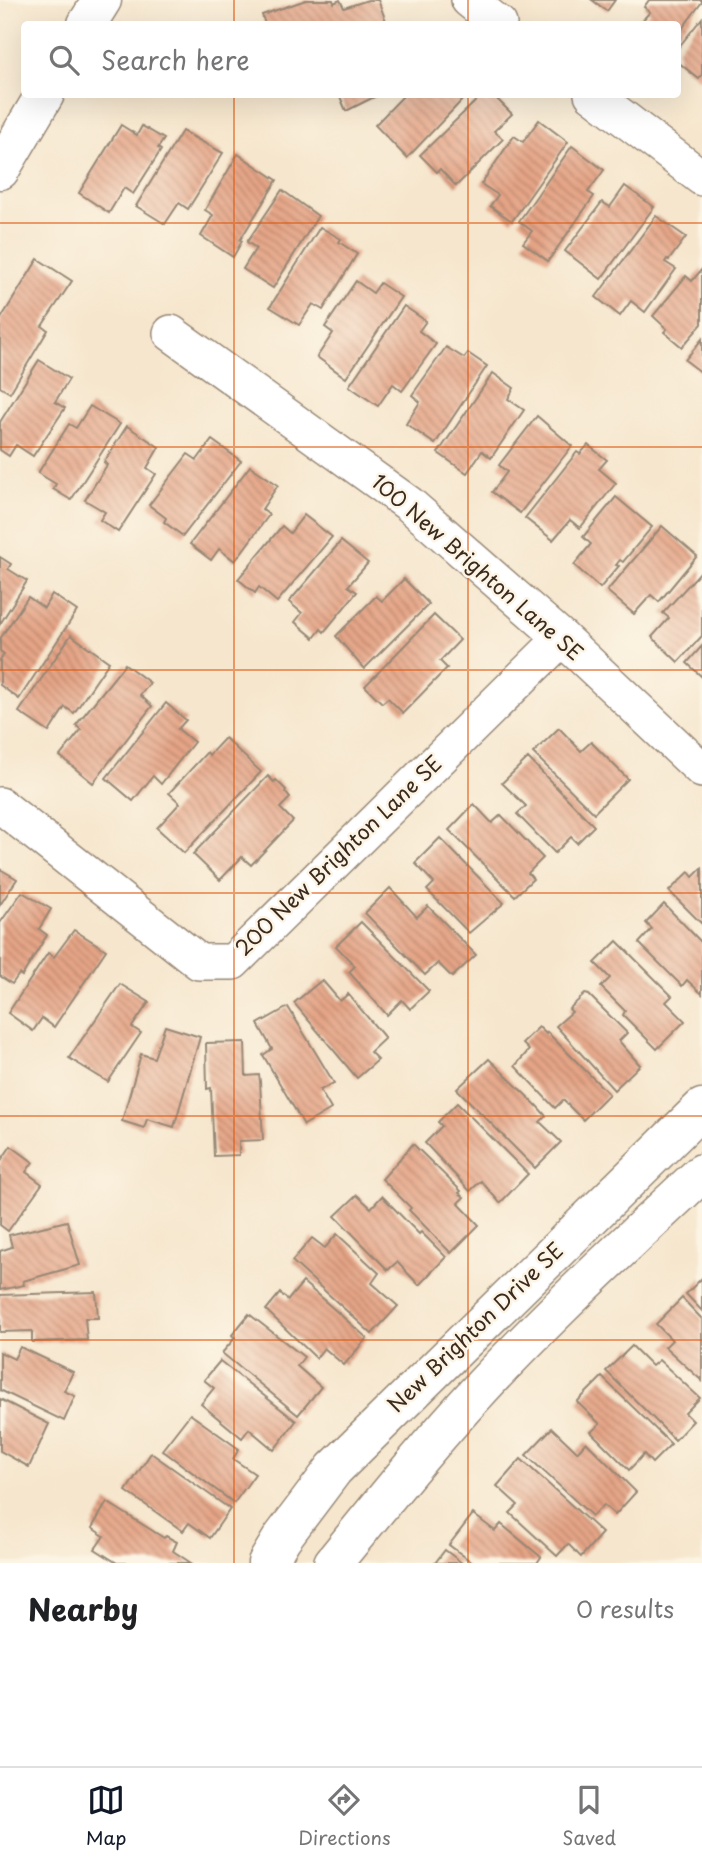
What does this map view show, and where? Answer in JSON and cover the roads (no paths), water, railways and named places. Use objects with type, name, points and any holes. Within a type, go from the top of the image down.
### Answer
[{"type":"street","points":[[90,21],[102,0]]},
{"type":"street","points":[[469,0],[495,21]]},
{"type":"street","points":[[0,170],[43,98]]},
{"type":"street","points":[[598,98],[702,178]]},
{"type":"street","name":"100 New Brighton Lane SE","points":[[171,333],[409,504],[562,638],[702,770]]},
{"type":"street","name":"200 New Brighton Lane SE","points":[[0,805],[199,962],[233,962],[562,638]]},
{"type":"street","name":"New Brighton Drive SE","points":[[267,1563],[282,1538],[334,1469],[702,1108]]},
{"type":"street","name":"New Brighton Drive SE","points":[[333,1563],[481,1388],[609,1260],[702,1173]]}]
